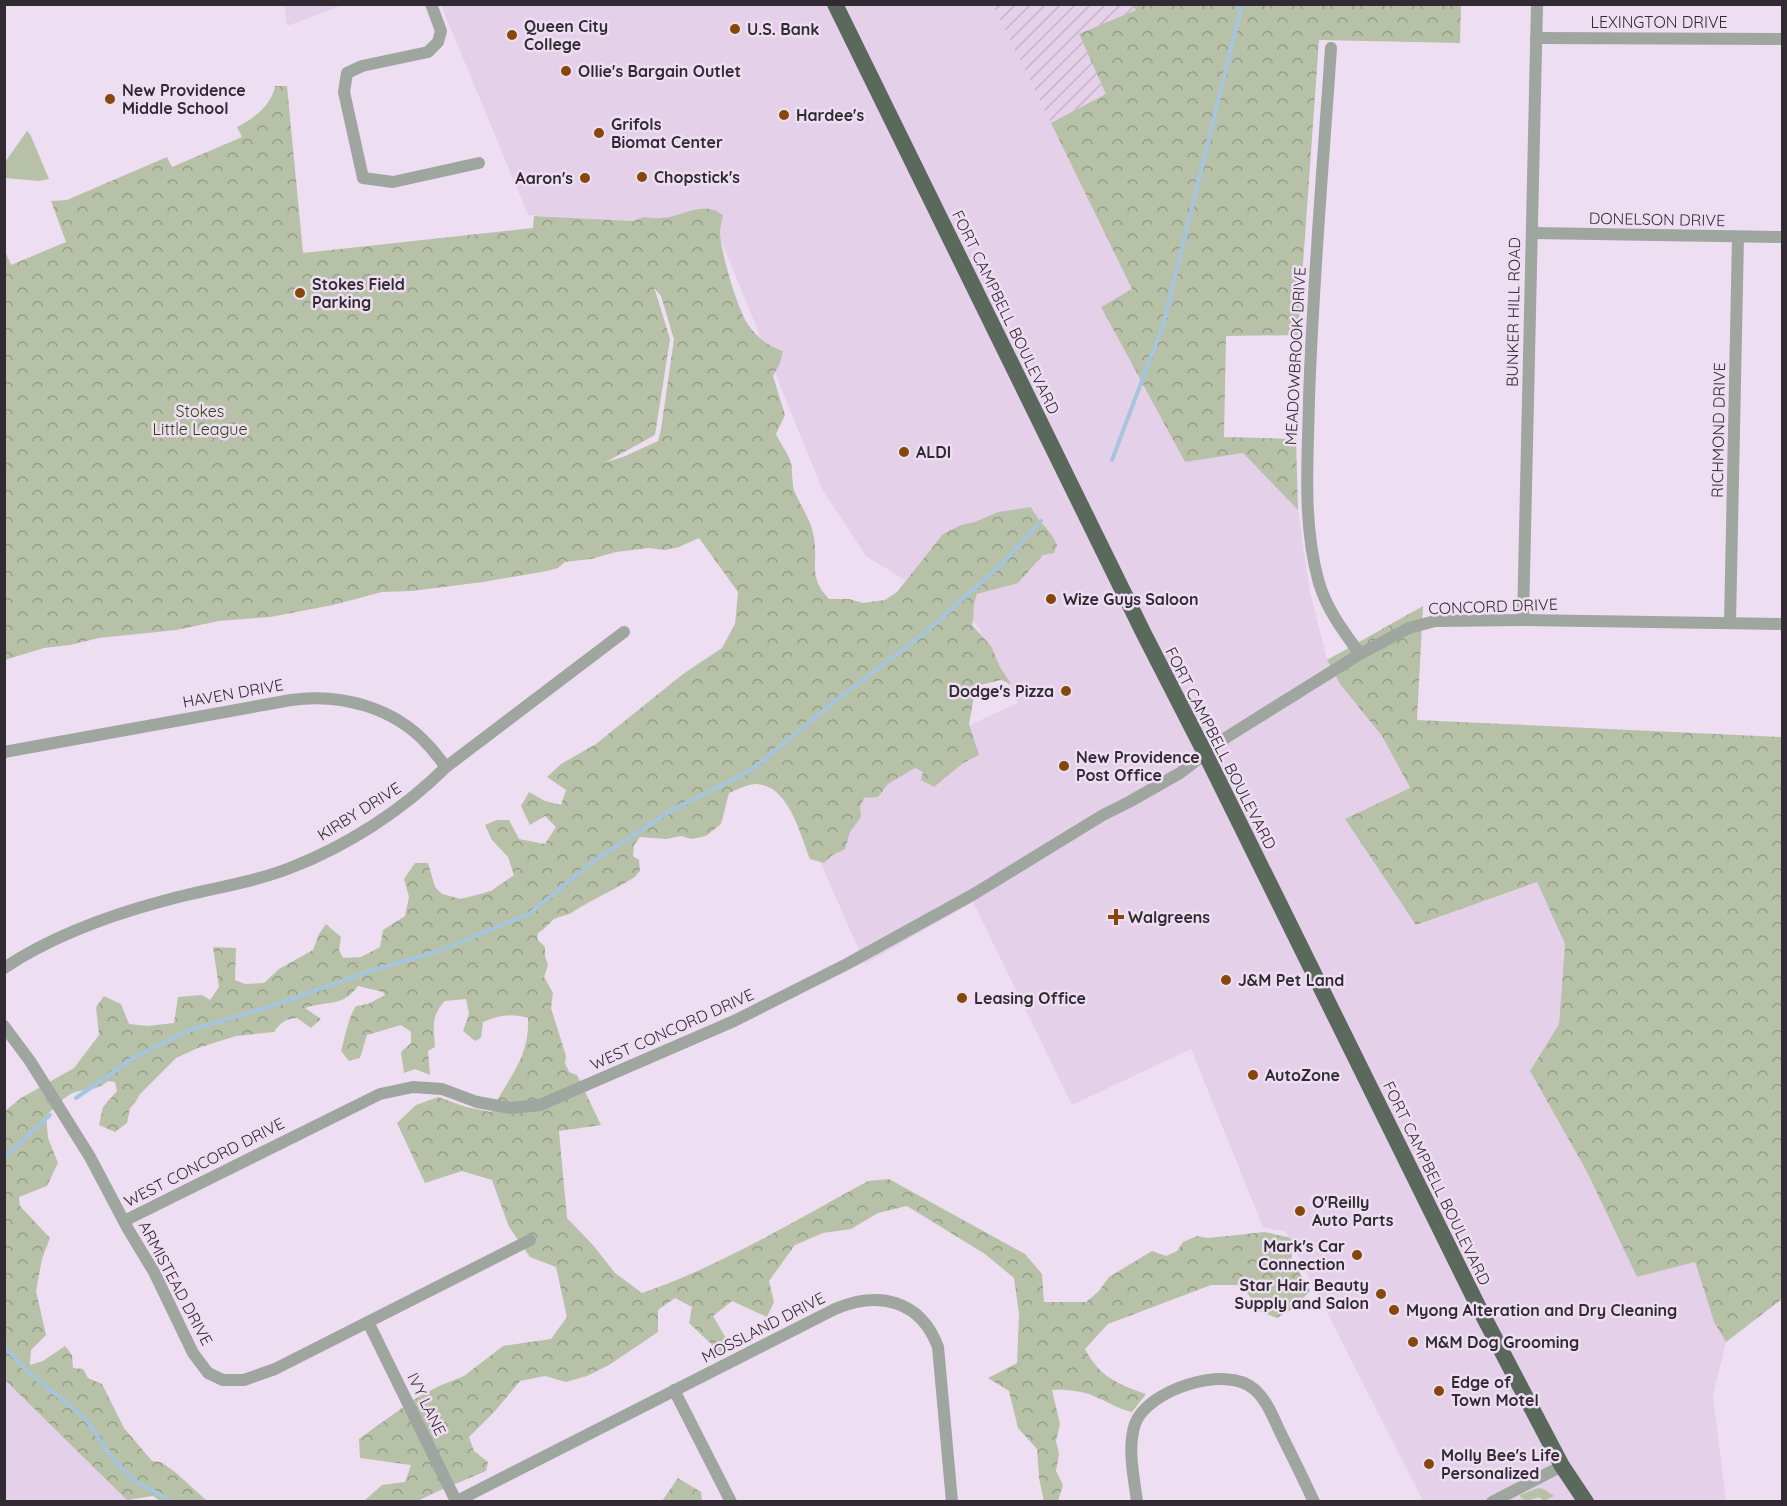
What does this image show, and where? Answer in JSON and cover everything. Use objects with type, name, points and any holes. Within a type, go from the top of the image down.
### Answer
[{"type":"highway","name":"FORT CAMPBELL BOULEVARD","points":[[834,4],[1512,1375],[1562,1466],[1586,1502]]},
{"type":"street","points":[[431,4],[441,31],[438,42],[428,52],[362,66],[347,73],[344,92],[363,178],[393,182],[479,163]]},
{"type":"street","name":"BUNKER HILL ROAD","points":[[1523,620],[1537,4]]},
{"type":"street","name":"LEXINGTON DRIVE","points":[[1536,38],[1782,39]]},
{"type":"street","name":"MEADOWBROOK DRIVE","points":[[1331,48],[1311,335],[1306,453],[1307,500],[1310,543],[1320,585],[1333,615],[1359,654]]},
{"type":"street","name":"DONELSON DRIVE","points":[[1532,233],[1782,237]]},
{"type":"street","name":"RICHMOND DRIVE","points":[[1731,623],[1738,237]]},
{"type":"street","name":"CONCORD DRIVE","points":[[1205,753],[1359,654],[1409,628],[1435,621],[1782,624]]},
{"type":"street","name":"KIRBY DRIVE","points":[[4,968],[71,931],[161,901],[248,881],[290,868],[326,852],[379,820],[427,786],[446,767],[624,632]]},
{"type":"street","name":"HAVEN DRIVE","points":[[4,752],[294,699],[323,697],[357,702],[397,719],[427,743],[446,767]]},
{"type":"street","name":"WEST CONCORD DRIVE","points":[[124,1221],[380,1094],[413,1087],[442,1089],[477,1102],[511,1108],[540,1105],[675,1048],[822,976],[974,894],[1103,815],[1180,773],[1205,753]]},
{"type":"street","name":"ARMISTEAD DRIVE","points":[[4,1026],[30,1061],[84,1149],[154,1272],[193,1353],[208,1373],[223,1380],[244,1380],[275,1369],[530,1240]]},
{"type":"street","name":"MOSSLAND DRIVE","points":[[456,1501],[834,1309],[868,1299],[888,1300],[906,1307],[933,1333],[938,1347],[952,1502]]},
{"type":"street","name":"IVY LANE","points":[[368,1322],[456,1501]]},
{"type":"street","points":[[1137,1502],[1131,1444],[1135,1423],[1147,1407],[1158,1399],[1186,1385],[1225,1378],[1238,1380],[1253,1388],[1267,1405],[1314,1502]]},
{"type":"street","points":[[674,1390],[730,1502]]},
{"type":"street","points":[[1492,1502],[1562,1466]]},
{"type":"shaded area","points":[[284,4],[343,4],[343,5],[287,26]]},
{"type":"shaded area","points":[[441,5],[993,5],[1133,289],[1101,307],[1185,462],[1243,452],[1298,510],[1309,588],[1327,660],[1340,684],[1382,736],[1410,789],[1346,820],[1416,925],[1537,882],[1565,944],[1559,1024],[1530,1071],[1587,1172],[1637,1277],[1695,1262],[1714,1322],[1726,1342],[1713,1396],[1726,1501],[1423,1501],[1286,1232],[1263,1227],[1191,1049],[1072,1105],[973,902],[865,964],[808,834],[974,723],[1018,703],[977,625],[866,556],[823,491],[708,208],[671,223],[528,215]]},
{"type":"shaded area","points":[[993,5],[1133,5],[1136,10],[1107,94],[1051,123]]},
{"type":"shaded area","points":[[5,1375],[133,1501],[5,1501]]},
{"type":"green space","points":[[1133,5],[1461,5],[1460,43],[1319,40],[1298,335],[1226,336],[1224,437],[1296,439],[1298,510],[1243,453],[1185,462],[1101,307],[1132,289],[1051,123],[1106,94],[1079,34],[1136,10]]},
{"type":"green space","name":"Stokes Little League","points":[[275,86],[287,86],[303,253],[533,228],[534,216],[634,221],[647,217],[669,217],[700,209],[715,210],[723,215],[720,233],[723,253],[734,293],[743,315],[758,337],[783,351],[773,376],[785,415],[776,434],[790,459],[794,491],[812,528],[818,583],[829,599],[849,599],[863,603],[885,600],[897,592],[943,534],[998,512],[1031,507],[1057,545],[1054,553],[1043,555],[1018,583],[977,594],[975,598],[972,625],[991,646],[1000,667],[1011,684],[1001,680],[976,686],[969,724],[979,755],[963,763],[934,787],[921,780],[923,772],[915,768],[888,784],[878,797],[864,798],[860,807],[861,817],[850,832],[845,849],[831,856],[824,863],[810,859],[792,813],[777,793],[756,784],[742,787],[729,793],[721,824],[706,836],[692,839],[681,836],[666,839],[640,837],[634,845],[633,856],[639,860],[640,871],[635,877],[571,913],[555,919],[538,933],[537,939],[545,947],[548,965],[544,977],[553,993],[551,1008],[566,1056],[565,1063],[569,1072],[577,1075],[601,1125],[559,1131],[567,1218],[593,1245],[615,1273],[642,1293],[729,1256],[868,1181],[889,1179],[1025,1254],[1042,1274],[1044,1302],[1086,1302],[1099,1291],[1109,1277],[1152,1251],[1166,1256],[1177,1251],[1183,1242],[1197,1236],[1208,1238],[1265,1232],[1291,1238],[1292,1260],[1310,1291],[1292,1309],[1277,1318],[1259,1311],[1239,1285],[1211,1285],[1108,1324],[1085,1349],[1103,1373],[1126,1387],[1146,1394],[1132,1412],[1086,1393],[1052,1390],[1060,1424],[1056,1441],[1059,1454],[1056,1471],[1063,1485],[1058,1501],[1044,1501],[1039,1478],[1037,1449],[1018,1428],[1009,1391],[988,1378],[1017,1363],[1019,1314],[1014,1278],[985,1254],[907,1206],[878,1213],[851,1229],[823,1233],[795,1245],[769,1281],[774,1302],[767,1317],[732,1301],[713,1316],[730,1345],[722,1354],[689,1323],[692,1307],[675,1298],[658,1310],[658,1332],[609,1365],[587,1376],[566,1382],[545,1376],[520,1381],[469,1437],[474,1451],[488,1462],[486,1471],[418,1501],[364,1501],[382,1485],[405,1482],[411,1465],[360,1458],[359,1439],[413,1400],[464,1376],[503,1346],[551,1339],[567,1317],[556,1267],[530,1257],[509,1227],[492,1180],[462,1171],[425,1183],[397,1123],[416,1105],[438,1097],[466,1107],[491,1112],[522,1056],[528,1032],[528,1018],[506,1015],[483,1022],[481,1038],[475,1041],[463,1031],[469,1014],[466,999],[445,1001],[435,1017],[435,1047],[428,1051],[430,1075],[415,1069],[404,1073],[401,1052],[411,1043],[411,1032],[401,1025],[367,1035],[360,1058],[349,1061],[341,1051],[356,1006],[368,1004],[385,995],[383,992],[358,986],[340,1001],[305,1008],[321,1019],[311,1028],[297,1018],[289,1019],[281,1023],[274,1032],[236,1036],[198,1048],[176,1058],[140,1094],[130,1108],[127,1123],[115,1132],[99,1125],[103,1107],[117,1091],[115,1082],[108,1081],[96,1088],[68,1096],[46,1116],[48,1138],[58,1163],[47,1186],[19,1197],[20,1206],[50,1238],[42,1259],[36,1291],[46,1335],[31,1350],[30,1365],[43,1361],[65,1346],[72,1355],[73,1368],[83,1369],[88,1378],[102,1384],[124,1428],[152,1461],[161,1462],[175,1472],[207,1501],[160,1501],[153,1496],[127,1500],[5,1380],[5,1111],[21,1098],[74,1068],[99,1035],[96,1007],[104,996],[121,1004],[129,1024],[147,1026],[174,1023],[178,997],[202,995],[210,1000],[219,987],[213,947],[236,948],[235,980],[245,984],[264,983],[279,969],[313,950],[326,924],[341,937],[339,950],[343,958],[361,957],[380,947],[383,930],[405,916],[409,897],[404,879],[415,863],[428,863],[435,887],[442,894],[461,899],[491,891],[514,875],[508,857],[492,840],[485,825],[497,820],[509,820],[519,839],[545,844],[556,827],[545,816],[530,825],[521,806],[529,792],[545,801],[561,805],[566,790],[547,777],[561,764],[596,744],[683,674],[722,648],[735,624],[738,592],[699,538],[679,547],[665,550],[649,548],[565,562],[558,568],[547,571],[483,582],[412,591],[382,592],[333,605],[270,617],[219,621],[176,630],[99,638],[44,648],[5,660],[4,249],[11,265],[66,242],[51,201],[67,200],[167,157],[172,167],[242,137],[237,127],[261,111]],"holes":[[[654,287],[661,296],[674,339],[658,441],[606,462],[655,435],[670,339]]]},
{"type":"green space","points":[[27,131],[49,179],[39,181],[5,178],[5,162]]},
{"type":"green space","points":[[1423,606],[1417,720],[1782,737],[1782,1299],[1726,1342],[1714,1322],[1695,1262],[1637,1277],[1587,1172],[1530,1071],[1559,1024],[1565,944],[1537,882],[1416,925],[1345,819],[1410,788],[1382,736],[1340,684],[1327,660]]},
{"type":"green space","points":[[678,1478],[701,1492],[702,1501],[662,1501]]},
{"type":"green space","points":[[1538,1488],[1554,1496],[1544,1501],[1539,1497],[1527,1501],[1521,1498],[1520,1495]]},
{"type":"waterway","points":[[1112,460],[1163,325],[1242,4]]},
{"type":"waterway","points":[[76,1098],[135,1057],[187,1031],[272,1006],[370,971],[439,951],[529,914],[598,858],[672,810],[750,771],[830,705],[926,632],[1001,565],[1041,521]]},
{"type":"waterway","points":[[4,1158],[50,1115]]},
{"type":"waterway","points":[[4,1346],[29,1373],[85,1418],[114,1460],[133,1480],[173,1502]]},
{"type":"place","name":"U.S. Bank","points":[[735,29]]},
{"type":"place","name":"Queen City College","points":[[512,35]]},
{"type":"place","name":"Ollie's Bargain Outlet","points":[[566,71]]},
{"type":"place","name":"New Providence Middle School","points":[[110,99]]},
{"type":"place","name":"Hardee's","points":[[784,115]]},
{"type":"place","name":"Grifols Biomat Center","points":[[599,133]]},
{"type":"place","name":"Chopstick's","points":[[642,177]]},
{"type":"place","name":"Aaron's","points":[[585,178]]},
{"type":"place","name":"Stokes Field Parking","points":[[300,293]]},
{"type":"place","name":"ALDI","points":[[904,452]]},
{"type":"place","name":"Wize Guys Saloon","points":[[1051,599]]},
{"type":"place","name":"Dodge's Pizza","points":[[1066,691]]},
{"type":"place","name":"New Providence Post Office","points":[[1064,766]]},
{"type":"place","name":"Walgreens","points":[[1116,917]]},
{"type":"place","name":"J&M Pet Land","points":[[1226,980]]},
{"type":"place","name":"Leasing Office","points":[[962,998]]},
{"type":"place","name":"AutoZone","points":[[1253,1075]]},
{"type":"place","name":"O'Reilly Auto Parts","points":[[1300,1211]]},
{"type":"place","name":"Mark's Car Connection","points":[[1357,1255]]},
{"type":"place","name":"Star Hair Beauty Supply and Salon","points":[[1381,1294]]},
{"type":"place","name":"Myong Alteration and Dry Cleaning","points":[[1394,1310]]},
{"type":"place","name":"M&M Dog Grooming","points":[[1413,1342]]},
{"type":"place","name":"Edge of Town Motel","points":[[1439,1391]]},
{"type":"place","name":"Molly Bee's Life Personalized","points":[[1429,1464]]}]
